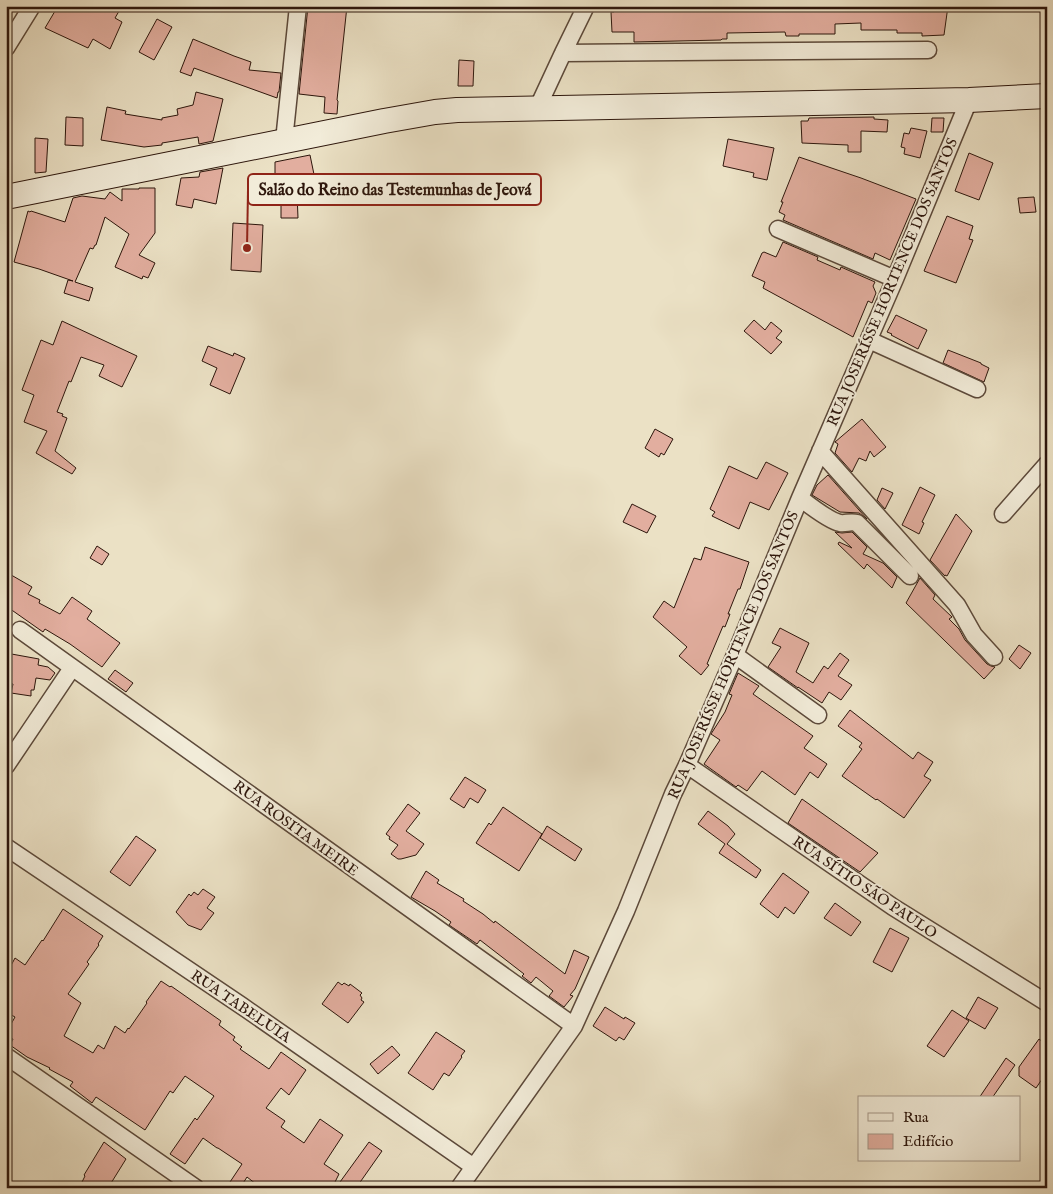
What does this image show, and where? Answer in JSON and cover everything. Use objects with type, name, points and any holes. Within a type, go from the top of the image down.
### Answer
[{"type":"main road","points":[[6,197],[384,120],[436,112],[486,109],[970,100],[1047,96]]},
{"type":"street","points":[[8,39],[32,6]]},
{"type":"street","points":[[284,141],[298,6]]},
{"type":"street","points":[[537,109],[562,52],[586,6]]},
{"type":"street","points":[[562,52],[928,50]]},
{"type":"street","name":"RUA JOSERÍSSE HORTENCE DOS SANTOS","points":[[459,1188],[574,1026],[626,911],[673,794],[735,655],[970,100]]},
{"type":"street","points":[[778,229],[895,279]]},
{"type":"street","points":[[869,340],[977,389]]},
{"type":"street","points":[[820,451],[957,605],[974,636],[994,657]]},
{"type":"street","points":[[1002,514],[1047,464]]},
{"type":"street","points":[[800,498],[839,522],[849,521],[857,523],[910,576]]},
{"type":"street","name":"RUA ROSITA MEIRE","points":[[20,630],[574,1026]]},
{"type":"street","points":[[735,655],[818,715]]},
{"type":"street","points":[[6,766],[72,668]]},
{"type":"street","name":"RUA SÍTIO SÃO PAULO","points":[[687,765],[893,907],[1047,1004]]},
{"type":"street","name":"RUA TABELUIA","points":[[6,847],[242,1006],[474,1167]]},
{"type":"street","points":[[6,1056],[196,1188]]},
{"type":"building","points":[[58,6],[122,6],[115,18],[122,22],[110,49],[93,39],[88,48],[45,28]]},
{"type":"building","points":[[308,6],[347,6],[337,114],[324,113],[325,97],[299,94]]},
{"type":"building","points":[[614,6],[948,6],[944,35],[922,36],[922,33],[897,33],[897,30],[861,30],[861,23],[835,24],[835,34],[786,36],[785,32],[727,33],[727,39],[721,40],[634,42],[634,32],[612,32],[611,12],[614,12]]},
{"type":"building","points":[[157,19],[172,27],[154,60],[139,52]]},
{"type":"building","points":[[193,39],[251,62],[249,70],[281,73],[277,98],[194,68],[191,76],[180,72]]},
{"type":"building","points":[[459,60],[474,61],[473,86],[458,86]]},
{"type":"building","points":[[196,92],[223,99],[213,141],[199,144],[198,137],[144,147],[101,140],[107,107],[126,111],[125,114],[162,120],[162,118],[178,115],[177,109],[193,105]]},
{"type":"building","points":[[66,117],[83,118],[83,146],[65,145]]},
{"type":"building","points":[[874,117],[874,119],[888,120],[887,132],[861,131],[861,152],[848,152],[848,145],[802,143],[801,121],[808,121],[809,118]]},
{"type":"building","points":[[932,118],[944,118],[943,132],[931,132]]},
{"type":"building","points":[[911,128],[927,131],[920,158],[904,154],[905,148],[901,147],[904,133],[909,134]]},
{"type":"building","points":[[35,138],[48,139],[46,172],[35,173]]},
{"type":"building","points":[[728,139],[774,148],[767,180],[753,177],[754,173],[723,166]]},
{"type":"building","points":[[969,153],[993,163],[979,200],[955,191]]},
{"type":"building","points":[[310,155],[317,189],[297,193],[298,218],[281,218],[281,180],[275,180],[275,162]]},
{"type":"building","points":[[799,157],[916,199],[890,260],[875,253],[873,259],[783,220],[785,215],[779,212],[783,202],[781,202]]},
{"type":"building","points":[[223,168],[216,204],[194,199],[192,208],[176,205],[181,178],[199,177],[200,172]]},
{"type":"building","points":[[155,188],[155,233],[139,255],[155,263],[148,278],[143,276],[142,279],[115,267],[129,234],[105,217],[96,245],[93,249],[90,248],[75,282],[93,288],[89,301],[64,293],[68,280],[73,281],[14,262],[28,211],[65,222],[73,198],[82,196],[105,199],[110,192],[122,201],[122,189]]},
{"type":"building","points":[[1034,197],[1036,212],[1020,213],[1018,198]]},
{"type":"building","points":[[947,216],[973,226],[969,239],[973,240],[956,283],[924,271]]},
{"type":"building","points":[[233,223],[263,225],[261,272],[231,270]]},
{"type":"building","points":[[783,242],[818,257],[817,260],[840,270],[841,267],[875,282],[873,286],[876,293],[872,303],[868,301],[853,337],[763,288],[765,282],[752,276],[762,253],[764,252],[776,257]]},
{"type":"building","points":[[896,315],[927,330],[918,349],[887,332]]},
{"type":"building","points":[[754,320],[765,330],[771,322],[782,331],[776,338],[782,342],[771,354],[744,331]]},
{"type":"building","points":[[62,321],[137,356],[122,387],[99,376],[104,365],[81,357],[57,412],[67,418],[55,451],[76,468],[72,474],[36,453],[47,431],[24,422],[34,395],[22,390],[41,340],[53,345]]},
{"type":"building","points":[[208,346],[233,356],[234,353],[245,358],[230,394],[210,385],[217,368],[202,361]]},
{"type":"building","points":[[948,350],[989,368],[984,382],[943,363]]},
{"type":"building","points":[[862,419],[886,447],[874,457],[870,451],[866,461],[859,458],[852,472],[835,453],[838,444],[835,442]]},
{"type":"building","points":[[655,429],[673,439],[664,455],[661,453],[659,457],[645,448]]},
{"type":"building","points":[[766,462],[788,473],[769,510],[750,502],[739,529],[712,516],[715,512],[710,509],[729,466],[757,479]]},
{"type":"building","points":[[828,475],[867,519],[859,513],[840,512],[812,495],[817,485]]},
{"type":"building","points":[[920,487],[935,495],[922,522],[924,523],[919,534],[902,525]]},
{"type":"building","points":[[882,488],[893,493],[885,509],[877,500]]},
{"type":"building","points":[[632,504],[656,516],[647,533],[623,522]]},
{"type":"building","points":[[956,514],[972,531],[947,576],[945,576],[930,560]]},
{"type":"building","points":[[835,532],[852,532],[867,547],[863,554],[883,563],[897,577],[892,588],[867,564],[864,569],[838,544],[839,542],[852,548]]},
{"type":"building","points":[[97,546],[109,554],[102,565],[90,558]]},
{"type":"building","points":[[705,547],[749,562],[740,589],[738,589],[728,614],[730,614],[725,627],[723,626],[707,664],[709,665],[701,675],[679,656],[687,647],[653,617],[664,601],[674,608],[694,558],[701,560]]},
{"type":"building","points":[[6,572],[32,587],[28,594],[40,600],[39,603],[60,614],[72,597],[92,611],[87,619],[120,643],[102,667],[70,644],[45,629],[43,632],[6,606]]},
{"type":"building","points":[[920,578],[935,595],[933,599],[952,617],[949,619],[959,629],[965,640],[987,664],[995,667],[984,679],[906,603]]},
{"type":"building","points":[[780,628],[809,643],[796,672],[813,683],[824,666],[828,669],[840,653],[849,660],[838,676],[852,685],[841,700],[829,692],[822,703],[768,667],[781,647],[772,643]]},
{"type":"building","points":[[1019,645],[1031,653],[1020,669],[1009,659]]},
{"type":"building","points":[[6,653],[39,659],[38,665],[48,667],[55,673],[50,680],[36,678],[34,690],[31,690],[31,696],[11,693],[13,684],[6,683]]},
{"type":"building","points":[[115,670],[133,683],[126,692],[108,679]]},
{"type":"building","points":[[738,673],[759,686],[753,694],[813,736],[804,748],[827,764],[818,778],[810,772],[795,795],[762,771],[747,791],[738,785],[736,787],[704,764],[720,740],[711,734],[725,712],[732,695],[729,694]]},
{"type":"building","points":[[850,710],[913,759],[918,752],[933,762],[924,776],[931,780],[904,818],[842,776],[862,749],[859,747],[862,743],[838,726]]},
{"type":"building","points":[[465,777],[486,790],[478,803],[470,798],[464,808],[450,799]]},
{"type":"building","points":[[802,799],[878,853],[860,872],[788,823]]},
{"type":"building","points":[[408,804],[420,813],[406,831],[424,844],[416,855],[398,859],[391,854],[398,845],[389,839],[390,837],[386,834]]},
{"type":"building","points":[[503,807],[542,834],[519,871],[476,843],[489,823],[491,825]]},
{"type":"building","points":[[708,811],[728,826],[735,834],[727,844],[761,870],[756,878],[719,853],[725,844],[698,824]]},
{"type":"building","points":[[547,826],[582,849],[575,861],[540,838]]},
{"type":"building","points":[[136,836],[156,850],[130,886],[110,872]]},
{"type":"building","points":[[426,871],[439,880],[437,883],[464,899],[463,901],[494,923],[495,921],[565,974],[574,950],[589,957],[575,989],[570,995],[573,996],[564,1007],[549,996],[553,991],[536,977],[531,983],[522,976],[524,974],[480,940],[477,944],[449,925],[451,922],[411,897]]},
{"type":"building","points":[[783,873],[809,892],[794,914],[785,907],[778,918],[760,904]]},
{"type":"building","points":[[203,889],[215,897],[207,908],[214,913],[201,930],[188,925],[176,912],[189,894],[191,896],[194,892],[198,895]]},
{"type":"building","points":[[835,903],[861,922],[851,936],[824,918]]},
{"type":"building","points":[[63,909],[103,936],[87,962],[89,964],[68,994],[81,1003],[64,1036],[93,1053],[98,1045],[104,1049],[115,1026],[125,1033],[161,981],[171,986],[221,1021],[219,1025],[235,1037],[233,1040],[242,1047],[240,1049],[269,1069],[281,1052],[306,1070],[289,1095],[281,1088],[266,1108],[285,1121],[281,1127],[304,1143],[320,1119],[343,1135],[324,1164],[339,1174],[332,1188],[261,1188],[247,1177],[240,1188],[226,1188],[242,1164],[203,1138],[185,1164],[170,1154],[195,1118],[197,1120],[214,1096],[185,1076],[173,1093],[170,1091],[145,1130],[96,1097],[92,1103],[70,1086],[73,1082],[27,1057],[10,1045],[13,1039],[6,1036],[6,1033],[15,1017],[6,1012],[6,975],[15,958],[25,965]]},
{"type":"building","points":[[890,928],[909,938],[892,972],[873,962]]},
{"type":"building","points":[[338,982],[342,985],[344,983],[349,986],[350,984],[362,993],[360,995],[361,1000],[364,1002],[348,1023],[322,1004]]},
{"type":"building","points":[[978,997],[998,1008],[985,1029],[966,1018]]},
{"type":"building","points":[[605,1007],[624,1019],[625,1017],[635,1023],[624,1040],[619,1037],[616,1041],[593,1026]]},
{"type":"building","points":[[952,1010],[969,1021],[944,1057],[927,1046]]},
{"type":"building","points":[[436,1032],[465,1051],[449,1076],[444,1073],[433,1090],[408,1073]]},
{"type":"building","points":[[1039,1039],[1047,1045],[1047,1072],[1036,1088],[1019,1076],[1019,1067]]},
{"type":"building","points":[[392,1046],[400,1055],[378,1074],[370,1064]]},
{"type":"building","points":[[1006,1058],[1015,1065],[993,1096],[980,1096]]},
{"type":"building","points":[[104,1142],[126,1159],[108,1188],[79,1188],[84,1175]]},
{"type":"building","points":[[369,1142],[382,1151],[356,1188],[348,1188],[340,1182]]},
{"type":"place","name":"Salão do Reino das Testemunhas de Jeová","points":[[247,248]]}]
